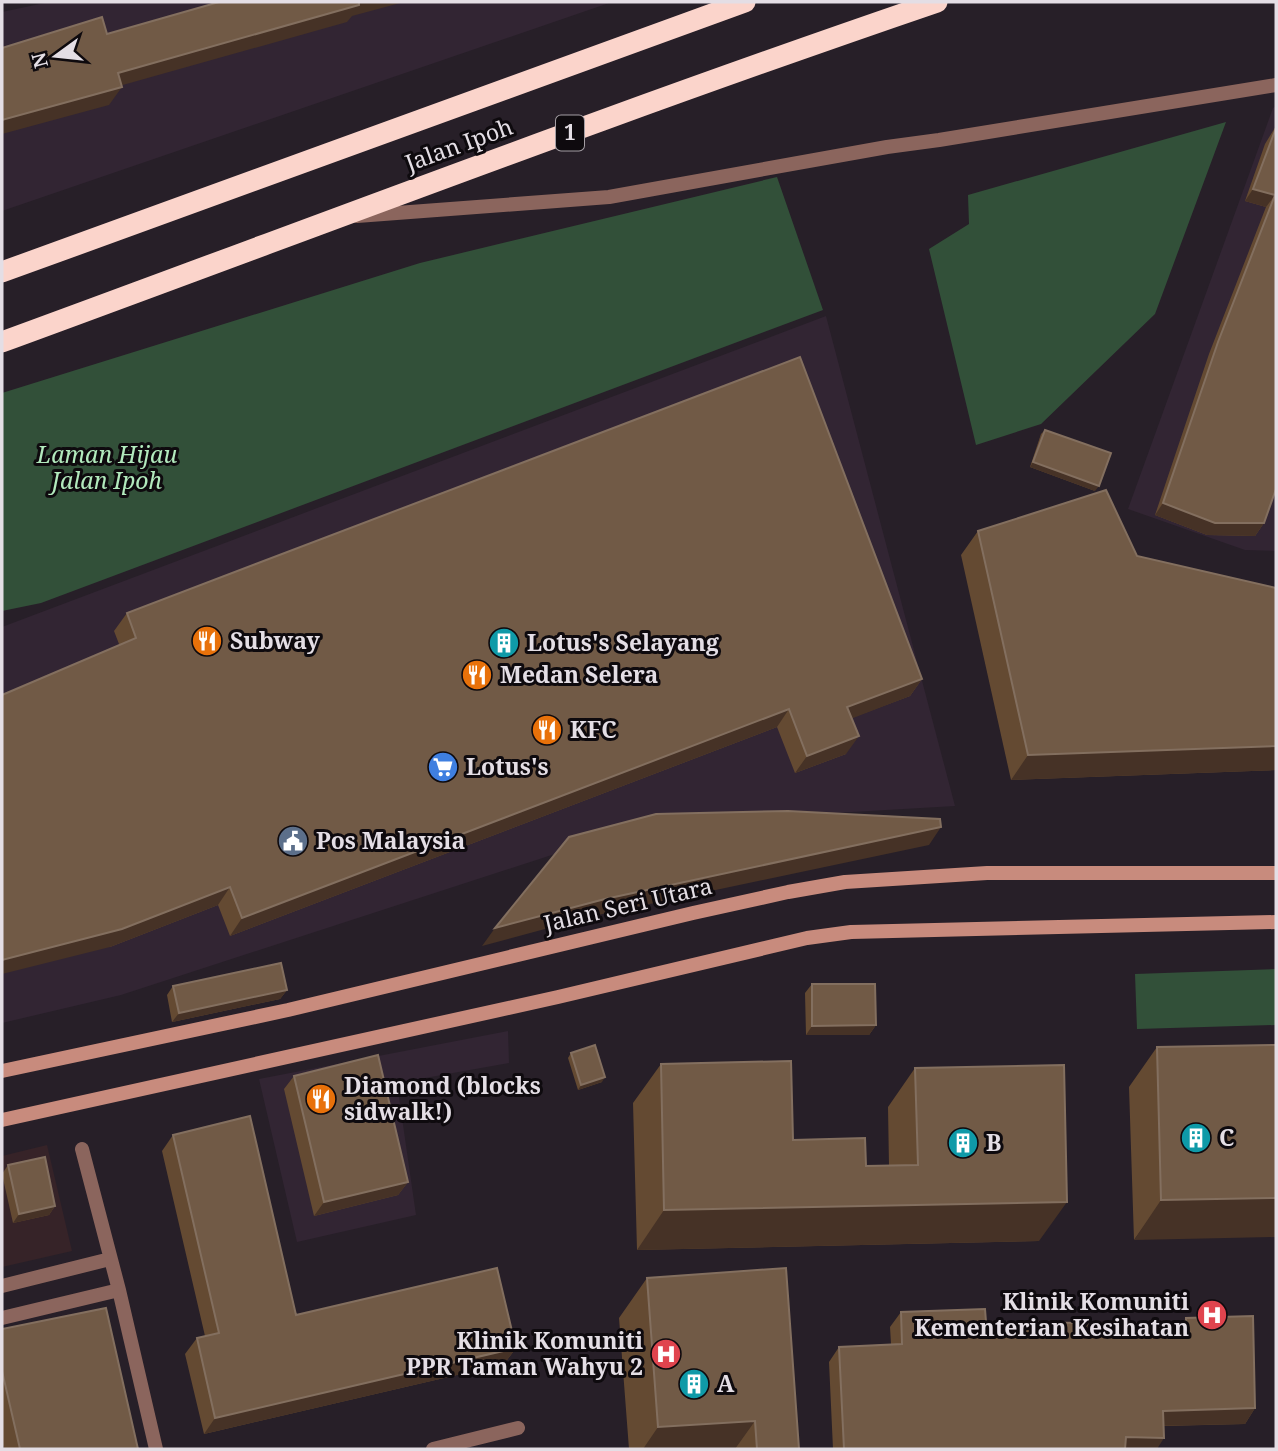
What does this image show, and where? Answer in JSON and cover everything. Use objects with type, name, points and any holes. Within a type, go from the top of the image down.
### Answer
[{"type":"highway","name":"Jalan Ipoh","points":[[2,272],[745,2]]},
{"type":"highway","name":"Jalan Ipoh","points":[[2,342],[205,268],[332,218],[937,2]]},
{"type":"street","points":[[332,218],[609,197],[887,147],[939,141],[1276,85]]},
{"type":"street","name":"Jalan Seri Utara","points":[[2,1071],[288,1010],[641,925],[845,882],[988,873],[1276,873]]},
{"type":"street","points":[[2,1120],[807,939],[851,932],[1276,922]]},
{"type":"street","points":[[82,1149],[119,1290],[156,1449]]},
{"type":"street","points":[[2,1286],[110,1259]]},
{"type":"street","points":[[2,1318],[119,1290]]},
{"type":"street","points":[[433,1449],[518,1428]]},
{"type":"shaded area","points":[[49,2],[612,2],[2,211],[2,12]]},
{"type":"shaded area","points":[[1276,106],[1276,551],[1245,550],[1128,509],[1273,108]]},
{"type":"shaded area","name":"Lotus's Selayang","points":[[826,316],[955,806],[647,824],[121,995],[2,1023],[2,627]]},
{"type":"shaded area","points":[[508,1031],[509,1063],[397,1083],[416,1215],[297,1242],[259,1079]]},
{"type":"shaded area","points":[[47,1145],[72,1251],[2,1267],[2,1156]]},
{"type":"green space","points":[[1226,122],[1155,314],[1041,424],[976,445],[929,249],[969,224],[968,195]]},
{"type":"green space","name":"Laman Hijau Jalan Ipoh","points":[[777,177],[823,310],[41,603],[2,611],[2,393],[420,263]]},
{"type":"green space","points":[[1276,969],[1276,1025],[1137,1029],[1135,974]]},
{"type":"building","points":[[219,2],[359,2],[359,5],[118,73],[122,87],[2,120],[2,48],[102,17],[107,34]]},
{"type":"building","points":[[1276,128],[1276,489],[1264,523],[1215,523],[1163,503],[1218,342],[1275,195],[1253,189]]},
{"type":"building","name":"Lotus's Selayang","points":[[800,357],[922,679],[847,707],[859,736],[807,756],[789,709],[242,918],[230,887],[122,929],[2,960],[2,695],[136,638],[127,613]]},
{"type":"building","points":[[1045,430],[1111,453],[1099,486],[1033,462]]},
{"type":"building","points":[[1106,490],[1137,556],[1276,588],[1276,746],[1028,755],[978,531]]},
{"type":"building","points":[[788,811],[940,819],[941,827],[605,899],[495,928],[569,837],[656,814]]},
{"type":"building","points":[[281,963],[287,990],[179,1013],[173,986]]},
{"type":"building","points":[[812,984],[875,984],[876,1025],[812,1026]]},
{"type":"building","points":[[595,1045],[605,1077],[581,1085],[571,1053]]},
{"type":"building","points":[[1276,1045],[1276,1198],[1161,1200],[1157,1047]]},
{"type":"building","points":[[378,1055],[408,1182],[324,1202],[294,1076]]},
{"type":"building","points":[[791,1061],[793,1140],[865,1138],[866,1166],[918,1165],[915,1068],[1064,1065],[1067,1202],[664,1210],[661,1064]]},
{"type":"building","points":[[250,1116],[296,1315],[497,1268],[516,1348],[215,1418],[197,1338],[219,1333],[173,1135]]},
{"type":"building","points":[[45,1157],[55,1206],[19,1214],[8,1165]]},
{"type":"building","points":[[786,1268],[799,1449],[757,1449],[755,1421],[658,1427],[647,1278]]},
{"type":"building","points":[[106,1308],[138,1449],[20,1449],[2,1371],[2,1329]]},
{"type":"building","points":[[985,1309],[986,1322],[1186,1324],[1186,1318],[1253,1316],[1255,1408],[1163,1411],[1164,1438],[1126,1437],[1125,1449],[844,1449],[839,1347],[902,1344],[901,1312]]},
{"type":"place","name":"Subway","points":[[207,641]]},
{"type":"place","name":"Lotus's Selayang","points":[[504,643]]},
{"type":"place","name":"Medan Selera","points":[[477,675]]},
{"type":"place","name":"KFC","points":[[547,730]]},
{"type":"place","name":"Lotus's","points":[[443,767]]},
{"type":"place","name":"Pos Malaysia","points":[[293,841]]},
{"type":"place","name":"Diamond (blocks sidwalk!)","points":[[321,1099]]},
{"type":"place","name":"C","points":[[1196,1138]]},
{"type":"place","name":"B","points":[[963,1143]]},
{"type":"place","name":"Klinik Komuniti Kementerian Kesihatan","points":[[1212,1315]]},
{"type":"place","name":"Klinik Komuniti PPR Taman Wahyu 2","points":[[666,1354]]},
{"type":"place","name":"A","points":[[694,1384]]}]
